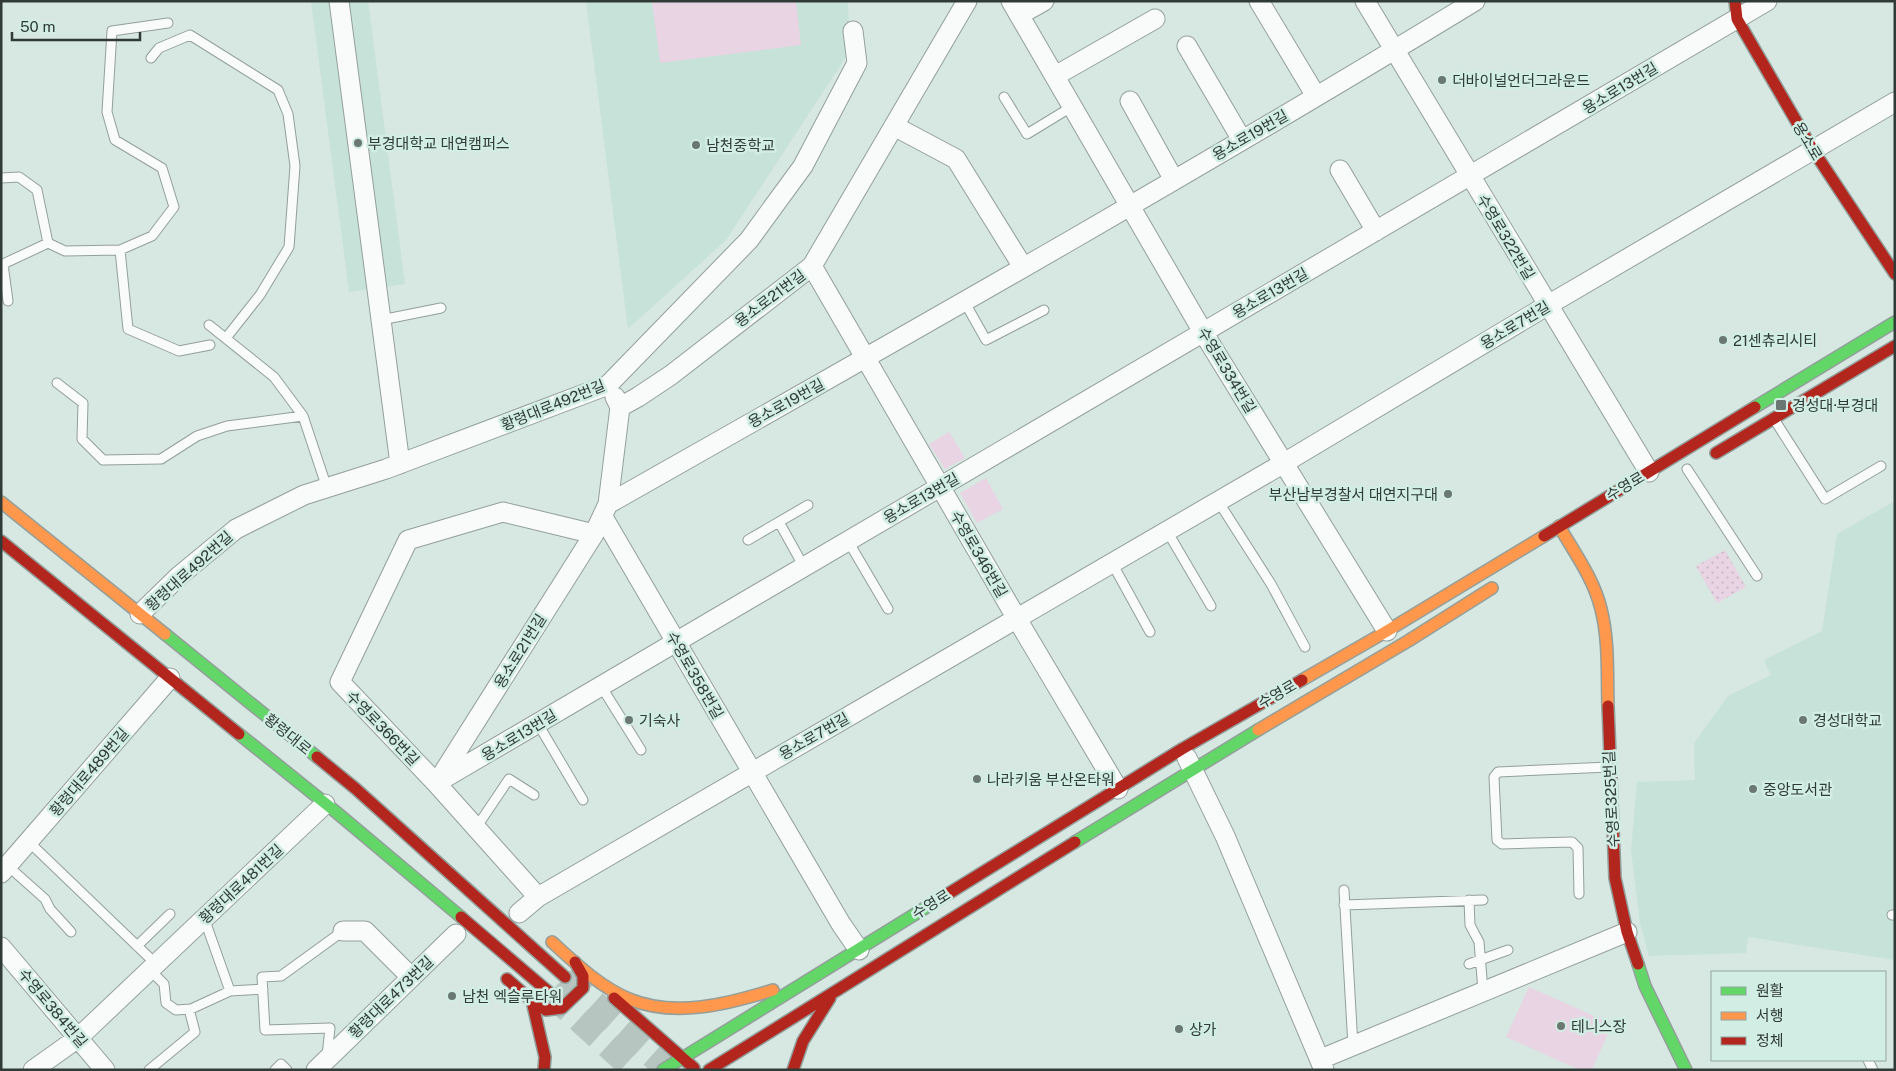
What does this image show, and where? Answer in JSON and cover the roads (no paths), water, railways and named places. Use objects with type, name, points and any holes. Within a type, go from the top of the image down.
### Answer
[{"type":"main road","name":"용소로","points":[[1736,10],[1813,150],[1895,274]]},
{"type":"main road","points":[[1875,245],[1895,252]]},
{"type":"main road","name":"수영로","points":[[663,1070],[1182,749],[1387,631],[1895,322]]},
{"type":"main road","points":[[1691,467],[1895,346]]},
{"type":"main road","name":"황령대로","points":[[1,502],[356,789],[565,977]]},
{"type":"main road","name":"수영로325번길","points":[[1559,526],[1593,586],[1602,609],[1605,635],[1615,878],[1627,932],[1646,986],[1686,1070]]},
{"type":"main road","name":"황령대로","points":[[1,541],[331,808],[550,993]]},
{"type":"main road","name":"수영로","points":[[709,1070],[834,990],[1193,769],[1408,642],[1505,580]]},
{"type":"main road","points":[[356,789],[388,802]]},
{"type":"main road","points":[[331,808],[354,844]]},
{"type":"main road","points":[[540,932],[696,1070]]},
{"type":"main road","points":[[575,962],[620,995],[639,1003],[658,1007],[703,1006],[743,1000],[824,972]]},
{"type":"main road","points":[[498,971],[532,1001],[546,1010],[562,1008],[583,988],[583,976],[575,962]]},
{"type":"main road","points":[[793,1070],[795,1058],[808,1032],[834,990]]},
{"type":"main road","points":[[532,1001],[545,1057],[544,1070]]},
{"type":"street","points":[[339,1],[400,464]]},
{"type":"street","name":"용소로21번길","points":[[620,407],[670,375],[812,266],[967,1]]},
{"type":"street","points":[[1015,8],[1044,1]]},
{"type":"street","points":[[1258,1],[1316,96]]},
{"type":"street","name":"수영로322번길","points":[[1365,1],[1469,177],[1649,472]]},
{"type":"street","name":"용소로19번길","points":[[606,511],[865,358],[1174,180],[1475,1]]},
{"type":"street","name":"용소로13번길","points":[[436,784],[1469,177],[1736,10],[1766,1]]},
{"type":"street","name":"수영로334번길","points":[[1015,8],[1203,332],[1387,631]]},
{"type":"street","points":[[1055,76],[1155,19]]},
{"type":"street","name":"황령대로492번길","points":[[140,614],[180,576],[236,530],[304,496],[400,464],[608,385],[749,240],[803,166],[857,63],[853,31]]},
{"type":"street","points":[[1187,46],[1242,140]]},
{"type":"street","points":[[1130,101],[1174,180]]},
{"type":"street","name":"용소로7번길","points":[[519,913],[538,897],[1284,463],[1548,305],[1895,102]]},
{"type":"street","points":[[894,126],[956,159],[1023,267]]},
{"type":"street","points":[[1340,170],[1376,231]]},
{"type":"street","name":"수영로346번길","points":[[812,266],[1017,619],[1118,788]]},
{"type":"street","points":[[606,511],[620,407],[608,385]]},
{"type":"street","name":"용소로21번길","points":[[436,784],[594,534],[606,511]]},
{"type":"street","name":"수영로358번길","points":[[606,511],[676,642],[841,924],[859,950]]},
{"type":"street","name":"수영로366번길","points":[[538,897],[436,784],[340,682],[408,540],[503,512],[594,534]]},
{"type":"street","name":"황령대로489번길","points":[[5,870],[170,678]]},
{"type":"street","points":[[1182,749],[1225,836],[1322,1065],[1354,1046],[1627,932]]},
{"type":"street","name":"황령대로481번길","points":[[33,1070],[78,1038],[153,967],[206,922],[331,808]]},
{"type":"street","points":[[343,931],[365,931],[411,977]]},
{"type":"street","name":"황령대로473번길","points":[[322,1065],[456,934]]},
{"type":"street","name":"수영로384번길","points":[[1,947],[105,1070]]},
{"type":"lane","points":[[48,243],[65,251],[120,250],[152,236],[174,207],[162,168],[115,140],[108,112],[112,31],[168,23]]},
{"type":"lane","points":[[151,58],[159,48],[190,35],[278,90],[288,114],[295,166],[289,247],[260,295],[226,338]]},
{"type":"lane","points":[[1004,97],[1027,134],[1073,106]]},
{"type":"lane","points":[[1,178],[19,177],[37,190],[48,243]]},
{"type":"lane","points":[[8,301],[2,265],[48,243]]},
{"type":"lane","points":[[120,250],[128,328],[180,351],[210,345]]},
{"type":"lane","points":[[964,302],[986,340],[1044,310]]},
{"type":"lane","points":[[381,320],[441,308]]},
{"type":"lane","points":[[208,325],[274,377],[303,416],[327,488]]},
{"type":"lane","points":[[57,383],[84,403],[82,438],[103,460],[161,459],[196,436],[227,426],[303,416]]},
{"type":"lane","points":[[1774,418],[1825,499],[1881,466]]},
{"type":"lane","points":[[1691,467],[1757,576]]},
{"type":"lane","points":[[1218,501],[1270,584],[1305,647]]},
{"type":"lane","points":[[748,540],[808,505]]},
{"type":"lane","points":[[779,522],[804,567]]},
{"type":"lane","points":[[1167,531],[1211,606]]},
{"type":"lane","points":[[848,541],[888,609]]},
{"type":"lane","points":[[1112,563],[1150,632]]},
{"type":"lane","points":[[601,686],[641,750]]},
{"type":"lane","points":[[538,724],[583,800]]},
{"type":"lane","points":[[1579,894],[1578,848],[1572,842],[1502,844],[1496,840],[1494,777],[1498,772],[1609,767]]},
{"type":"lane","points":[[476,828],[509,779],[534,795]]},
{"type":"lane","points":[[29,842],[137,946],[164,984],[166,1003],[176,1010],[189,1009],[230,991],[263,989],[262,977],[281,976],[343,931]]},
{"type":"lane","name":"황령대로489번길","points":[[5,870],[45,899],[50,909],[71,932]]},
{"type":"lane","points":[[1344,890],[1354,1046]]},
{"type":"lane","points":[[1469,900],[1470,925],[1480,942],[1483,991]]},
{"type":"lane","points":[[1344,905],[1483,900]]},
{"type":"lane","points":[[137,946],[170,914]]},
{"type":"lane","name":"황령대로481번길","points":[[206,922],[230,991]]},
{"type":"lane","points":[[1469,964],[1508,950]]},
{"type":"lane","name":"황령대로473번길","points":[[263,989],[265,1030],[330,1028],[322,1065]]},
{"type":"lane","points":[[149,1070],[195,1032],[189,1009]]},
{"type":"lane","points":[[275,1070],[281,1064],[287,1070]]},
{"type":"tunnel","points":[[565,977],[669,1070]]},
{"type":"tunnel","points":[[550,993],[635,1070]]},
{"type":"place","name":"더바이널언더그라운드","points":[[1442,80]]},
{"type":"place","name":"부경대학교 대연캠퍼스","points":[[358,143]]},
{"type":"place","name":"남천중학교","points":[[696,145]]},
{"type":"place","name":"21센츄리시티","points":[[1723,340]]},
{"type":"place","name":"경성대·부경대","points":[[1781,405]]},
{"type":"place","name":"부산남부경찰서 대연지구대","points":[[1448,494]]},
{"type":"place","name":"기숙사","points":[[629,720]]},
{"type":"place","name":"경성대학교","points":[[1803,720]]},
{"type":"place","name":"나라키움 부산온타워","points":[[977,779]]},
{"type":"place","name":"중앙도서관","points":[[1753,789]]},
{"type":"place","name":"남천 엑슬루타워","points":[[452,996]]},
{"type":"place","name":"테니스장","points":[[1561,1026]]},
{"type":"place","name":"상가","points":[[1179,1029]]}]
